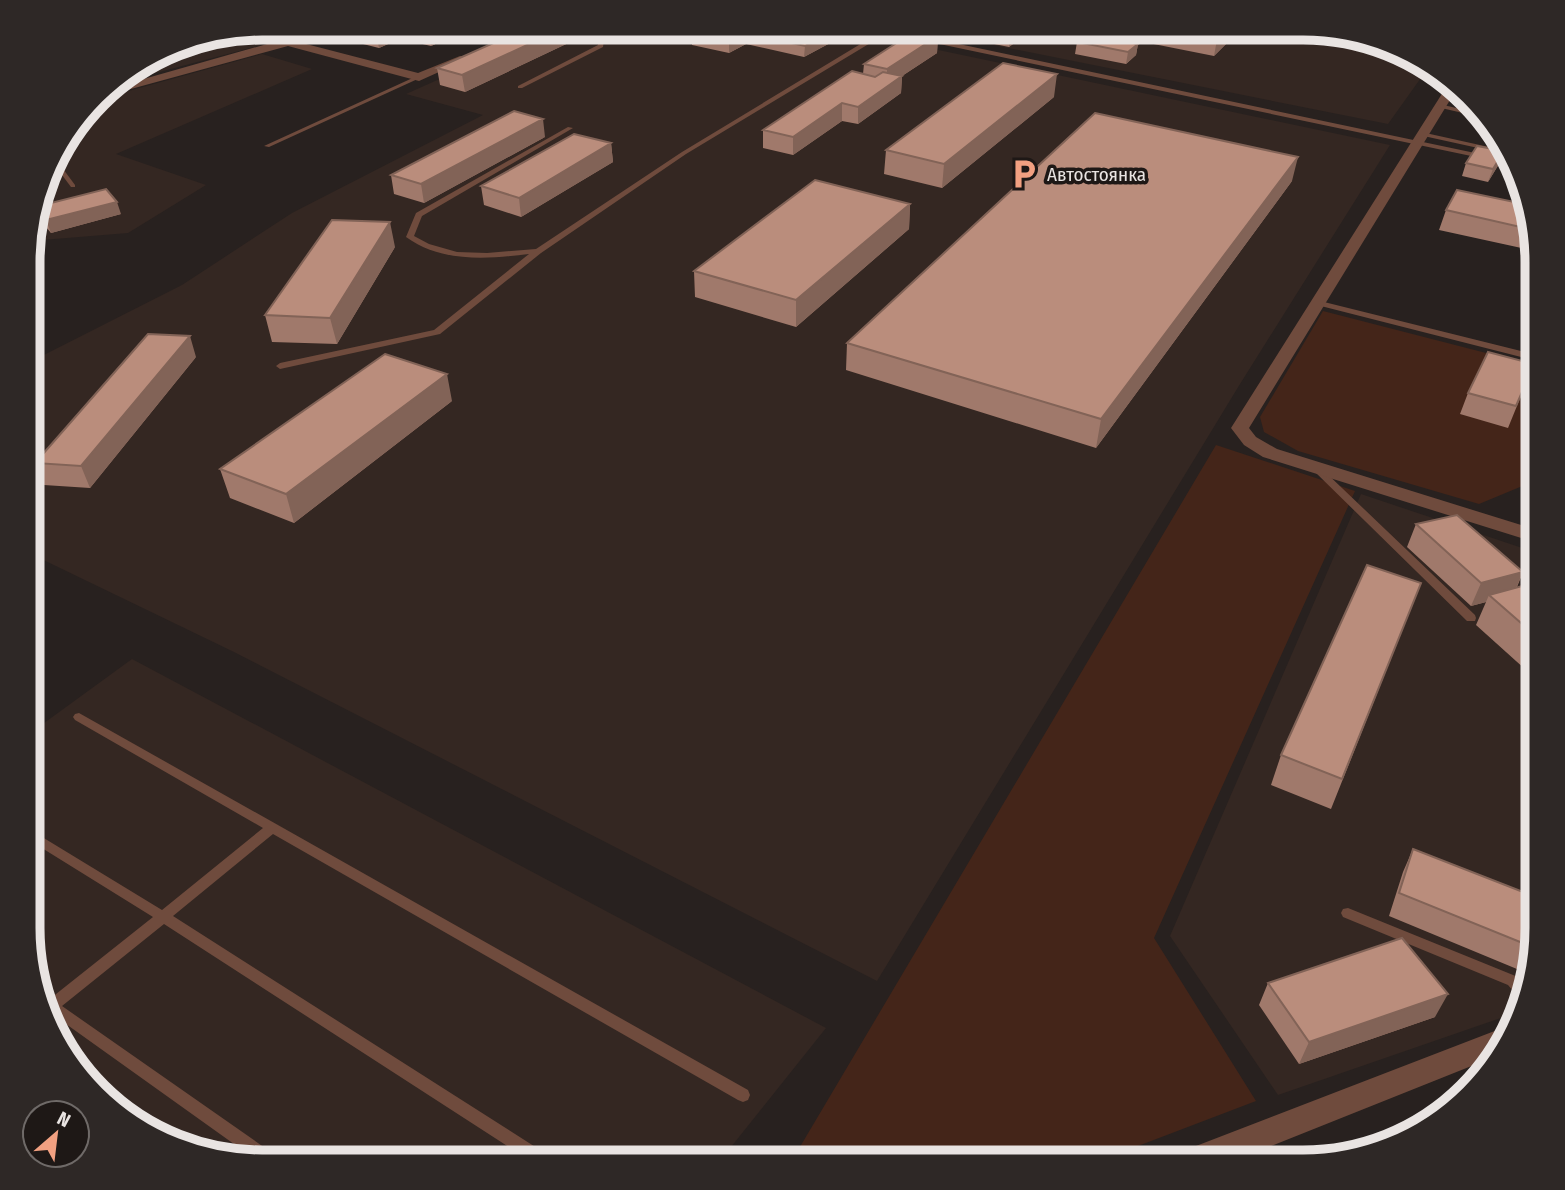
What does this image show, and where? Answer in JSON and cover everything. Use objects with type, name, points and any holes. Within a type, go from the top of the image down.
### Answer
[{"type":"street","points":[[281,41],[419,77],[470,55]]},
{"type":"street","points":[[126,88],[288,43]]},
{"type":"street","points":[[1448,94],[1240,428],[1250,441],[1270,453],[1525,533]]},
{"type":"street","points":[[1225,1150],[1490,1046]]},
{"type":"lane","points":[[520,87],[601,46],[601,41]]},
{"type":"lane","points":[[280,366],[437,332],[538,251],[684,153],[869,41]]},
{"type":"lane","points":[[936,41],[1418,138],[1494,151]]},
{"type":"lane","points":[[267,146],[419,77]]},
{"type":"lane","points":[[1440,106],[1466,112]]},
{"type":"lane","points":[[538,251],[472,258],[433,250],[410,237],[419,215],[570,128]]},
{"type":"lane","points":[[1418,138],[1499,159]]},
{"type":"lane","points":[[61,169],[73,186]]},
{"type":"lane","points":[[1316,302],[1525,355]]},
{"type":"lane","points":[[1316,468],[1471,618]]},
{"type":"lane","points":[[79,717],[743,1096]]},
{"type":"lane","points":[[53,1001],[163,917],[273,827]]},
{"type":"lane","points":[[41,841],[526,1149]]},
{"type":"lane","points":[[1348,913],[1513,981],[1516,985]]},
{"type":"lane","points":[[57,1013],[256,1149]]},
{"type":"shaded area","points":[[248,41],[265,44],[141,77],[177,57],[205,48]]},
{"type":"shaded area","points":[[525,41],[896,41],[1390,145],[1240,384],[877,981],[234,652],[40,559],[40,357],[182,285],[292,213],[483,115],[406,94]]},
{"type":"shaded area","points":[[973,41],[1317,41],[1346,45],[1388,57],[1422,76],[1388,124]]},
{"type":"shaded area","points":[[262,54],[312,69],[116,154],[206,185],[128,233],[42,240],[52,191],[70,151],[95,116],[117,94]]},
{"type":"shaded area","points":[[1323,311],[1525,363],[1525,485],[1479,504],[1298,451],[1264,432],[1260,417]]},
{"type":"shaded area","points":[[1216,445],[1355,491],[1154,938],[1256,1101],[1128,1150],[798,1150]]},
{"type":"shaded area","points":[[1361,494],[1525,549],[1524,942],[1520,971],[1507,1016],[1278,1095],[1170,936]]},
{"type":"shaded area","points":[[132,659],[826,1028],[729,1149],[248,1149],[205,1142],[177,1133],[139,1112],[116,1095],[95,1074],[78,1051],[57,1013],[48,985],[41,942],[41,725]]},
{"type":"shaded area","points":[[1414,1119],[1388,1133],[1351,1144]]},
{"type":"building","points":[[498,41],[536,41],[462,75],[437,68]]},
{"type":"building","points":[[782,41],[814,41],[805,46]]},
{"type":"building","points":[[900,41],[930,41],[887,69],[864,64]]},
{"type":"building","points":[[1123,41],[1138,44],[1128,52],[1077,42]]},
{"type":"building","points":[[1003,63],[1057,74],[944,164],[886,150]]},
{"type":"building","points":[[852,71],[875,77],[883,72],[902,76],[858,107],[842,103],[793,137],[763,130]]},
{"type":"building","points":[[514,111],[543,119],[421,184],[391,175]]},
{"type":"building","points":[[1095,113],[1298,157],[1101,419],[847,343]]},
{"type":"building","points":[[574,134],[611,143],[519,198],[481,186]]},
{"type":"building","points":[[1477,146],[1493,149],[1499,159],[1493,169],[1466,163]]},
{"type":"building","points":[[815,180],[910,204],[796,300],[694,271]]},
{"type":"building","points":[[106,189],[117,202],[46,220],[48,204]]},
{"type":"building","points":[[1457,190],[1516,202],[1522,227],[1446,210]]},
{"type":"building","points":[[332,220],[390,222],[330,318],[265,315]]},
{"type":"building","points":[[148,334],[190,336],[81,466],[40,463],[40,457]]},
{"type":"building","points":[[1488,352],[1525,362],[1525,385],[1516,406],[1468,393]]},
{"type":"building","points":[[385,354],[447,374],[286,494],[220,469]]},
{"type":"building","points":[[1457,515],[1523,572],[1481,583],[1416,524]]},
{"type":"building","points":[[1367,565],[1421,583],[1342,779],[1281,755]]},
{"type":"building","points":[[1525,585],[1524,626],[1489,595]]},
{"type":"building","points":[[1413,849],[1524,892],[1524,943],[1399,893]]},
{"type":"building","points":[[1402,938],[1448,994],[1309,1042],[1268,983]]},
{"type":"place","name":"Автостоянка","points":[[1024,174]]}]
